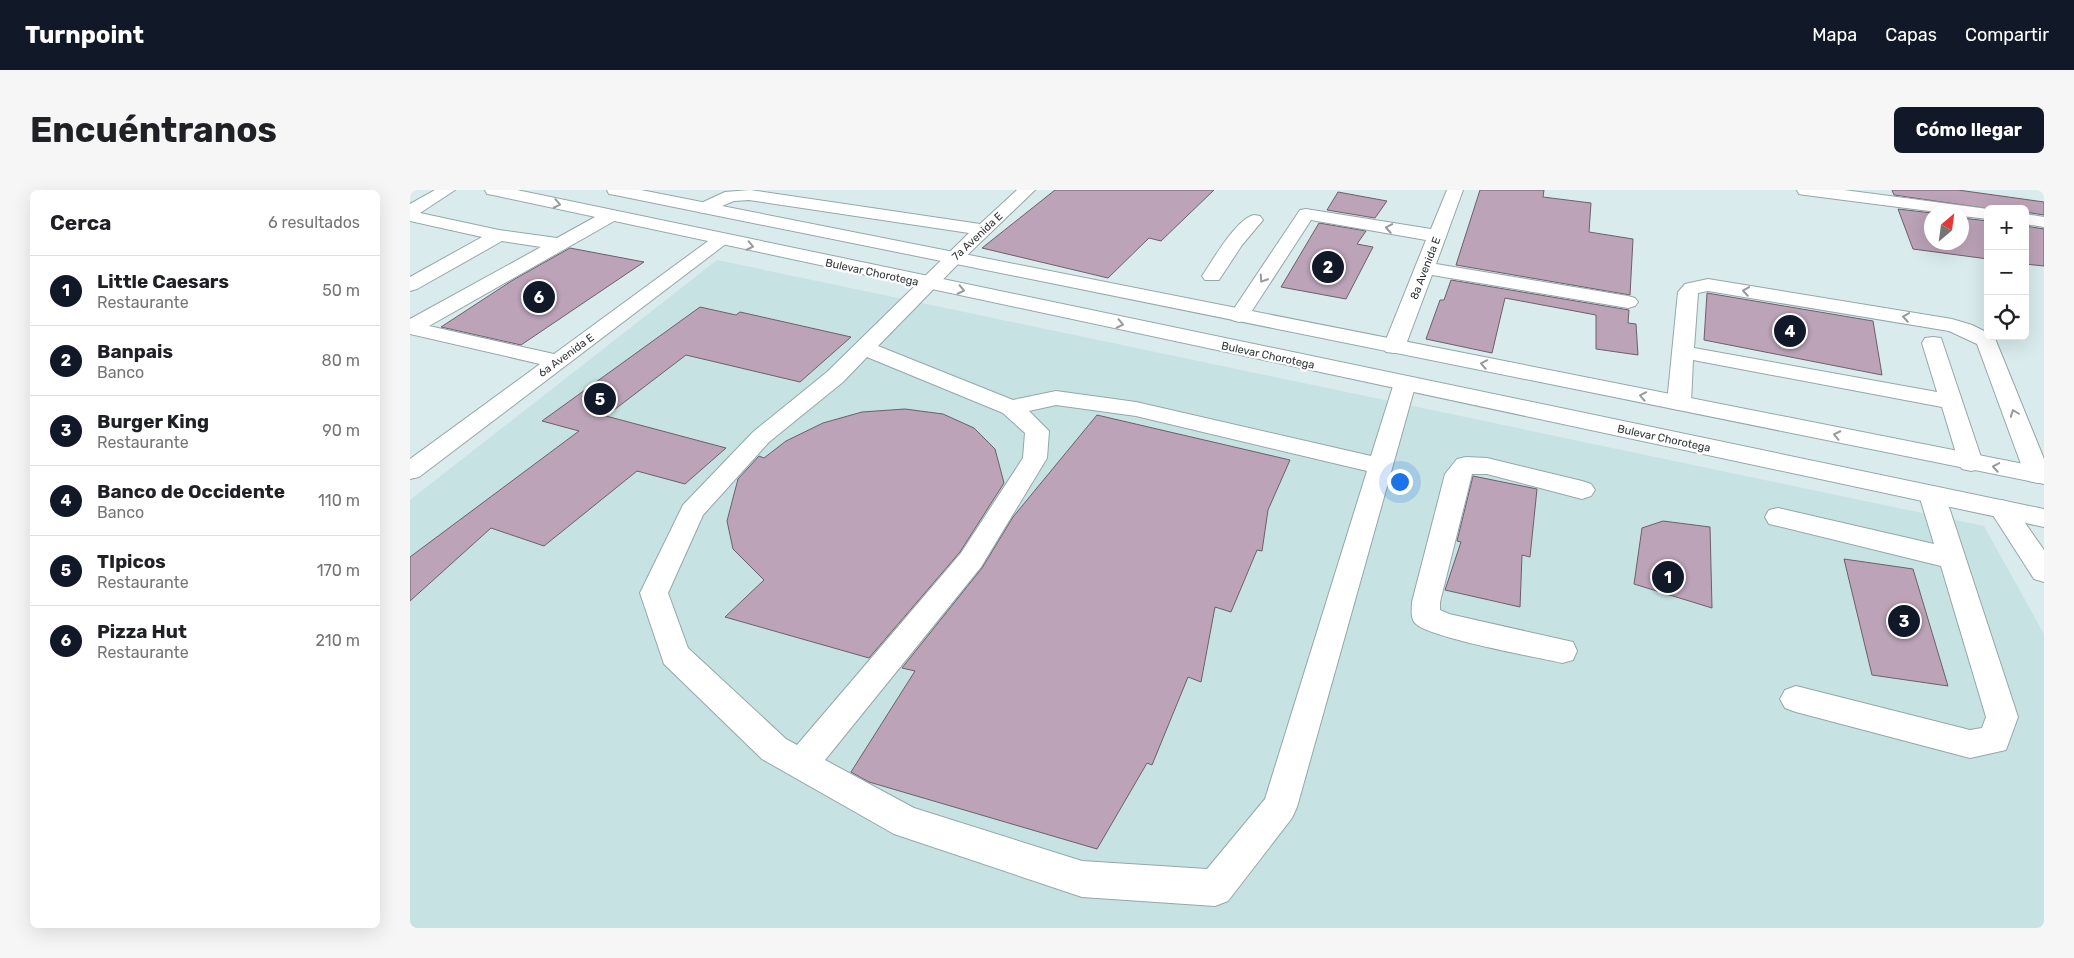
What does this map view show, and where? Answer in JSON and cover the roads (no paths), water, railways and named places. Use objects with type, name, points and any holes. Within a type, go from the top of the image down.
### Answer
[{"type":"main road","points":[[410,211],[447,190]]},
{"type":"main road","name":"Bulevar Chorotega","points":[[493,190],[722,240],[2044,518]]},
{"type":"main road","points":[[615,190],[2041,476]]},
{"type":"main road","name":"7a Avenida E","points":[[1027,190],[952,259],[835,377],[761,437],[692,511],[654,593],[675,655],[774,749],[906,822],[1082,879],[1215,888],[1280,808],[1380,466]]},
{"type":"main road","name":"8a Avenida E","points":[[1394,347],[1455,190]]},
{"type":"main road","points":[[1806,190],[1984,213]]},
{"type":"main road","points":[[705,208],[731,196],[749,195],[984,230]]},
{"type":"main road","points":[[837,236],[869,212]]},
{"type":"main road","points":[[1239,316],[1306,214],[1437,236]]},
{"type":"main road","points":[[410,216],[499,236],[560,244]]},
{"type":"main road","points":[[410,328],[610,216]]},
{"type":"main road","points":[[1212,276],[1235,242],[1254,220]]},
{"type":"main road","points":[[2029,220],[2044,222]]},
{"type":"main road","points":[[410,285],[499,236]]},
{"type":"main road","name":"6a Avenida E","points":[[410,471],[722,240]]},
{"type":"main road","points":[[1235,242],[1283,249]]},
{"type":"main road","points":[[418,261],[444,266]]},
{"type":"main road","points":[[1425,268],[1628,302]]},
{"type":"main road","points":[[1679,403],[1688,292],[1692,288],[1708,285],[1966,329],[1986,340],[2041,476]]},
{"type":"main road","points":[[410,328],[558,361]]},
{"type":"main road","points":[[1933,343],[1971,463]]},
{"type":"main road","points":[[801,764],[971,560],[1036,458],[1037,431],[1011,408],[863,348]]},
{"type":"main road","points":[[1683,352],[1952,402]]},
{"type":"main road","points":[[1011,408],[1056,398],[1136,409],[1380,466],[1405,384]]},
{"type":"main road","points":[[1562,651],[1444,624],[1426,616],[1426,602],[1458,474],[1466,465],[1487,466],[1582,490]]},
{"type":"main road","points":[[1796,699],[1970,744],[1994,740],[2002,716],[1932,494]]},
{"type":"main road","points":[[2002,509],[2044,572]]},
{"type":"main road","points":[[1778,517],[1953,559]]},
{"type":"place","name":"Banpais","points":[[1328,267]]},
{"type":"place","name":"Pizza Hut","points":[[539,297]]},
{"type":"place","name":"Banco de Occidente","points":[[1790,331]]},
{"type":"place","name":"TIpicos","points":[[600,399]]},
{"type":"place","name":"Little Caesars","points":[[1668,577]]},
{"type":"place","name":"Burger King","points":[[1904,621]]}]
